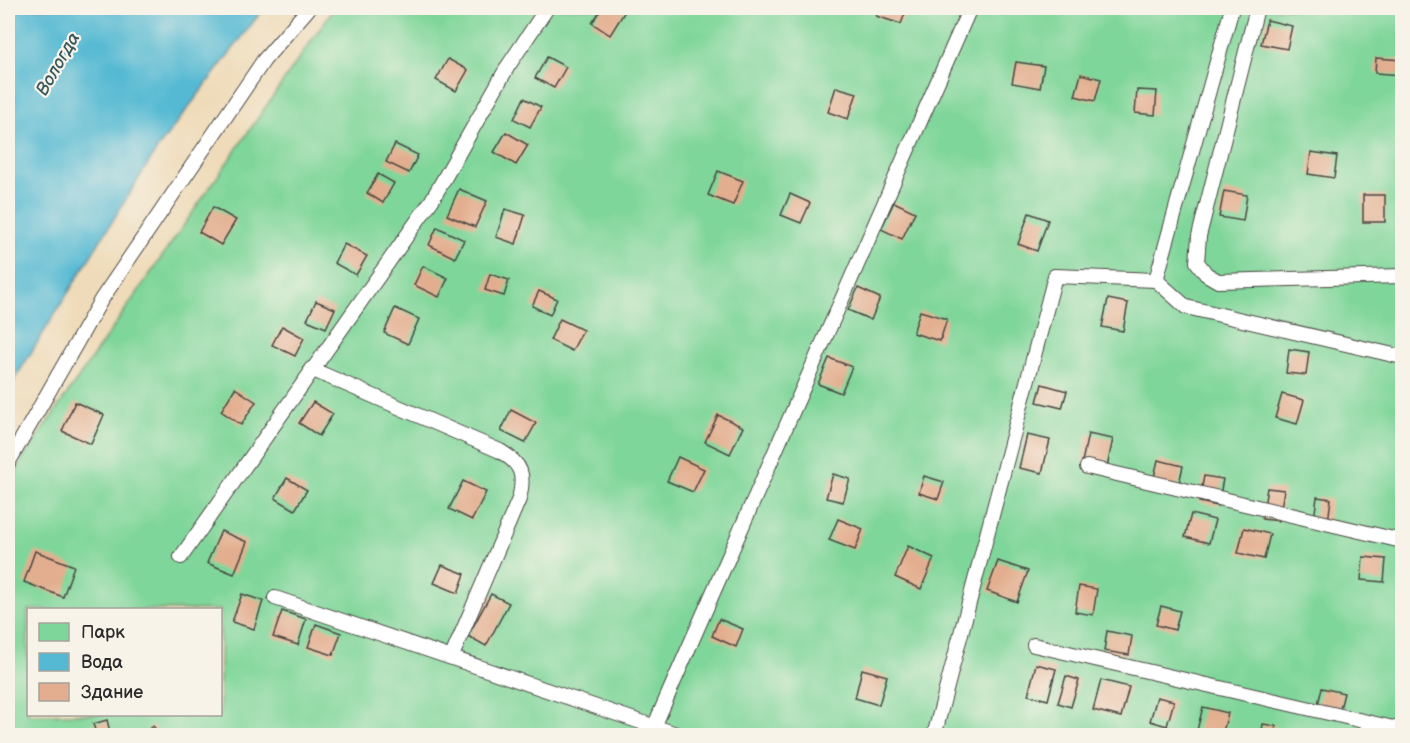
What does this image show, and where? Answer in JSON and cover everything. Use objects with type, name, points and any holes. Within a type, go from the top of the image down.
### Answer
[{"type":"lane","points":[[8,463],[101,300],[264,60],[309,8]]},
{"type":"lane","points":[[181,557],[432,200],[508,66],[547,8]]},
{"type":"lane","points":[[652,730],[969,8]]},
{"type":"lane","points":[[1156,280],[1232,8]]},
{"type":"lane","points":[[1257,8],[1199,236],[1197,262],[1206,274],[1218,281],[1402,276]]},
{"type":"lane","points":[[934,735],[1055,276],[1156,280],[1186,307],[1402,357]]},
{"type":"lane","points":[[311,369],[500,451],[514,459],[520,469],[522,484],[519,499],[452,656]]},
{"type":"lane","points":[[1087,467],[1402,541]]},
{"type":"lane","points":[[275,598],[452,656],[652,730],[682,735]]},
{"type":"lane","points":[[1034,645],[1402,730]]},
{"type":"green space","points":[[334,8],[1402,8],[1402,735],[8,736],[8,498],[20,462]]},
{"type":"water","name":"Вологда","points":[[8,8],[264,8],[157,149],[8,390]]},
{"type":"building","points":[[602,8],[627,8],[610,35],[592,23]]},
{"type":"building","points":[[879,8],[907,8],[901,24],[876,16]]},
{"type":"building","points":[[1267,20],[1292,26],[1287,49],[1261,44]]},
{"type":"building","points":[[547,57],[566,67],[554,88],[535,78]]},
{"type":"building","points":[[1376,58],[1402,60],[1402,75],[1375,73]]},
{"type":"building","points":[[448,59],[468,70],[456,91],[436,80]]},
{"type":"building","points":[[1016,62],[1044,66],[1040,88],[1012,83]]},
{"type":"building","points":[[1081,74],[1101,79],[1095,101],[1075,96]]},
{"type":"building","points":[[836,87],[857,93],[848,119],[828,112]]},
{"type":"building","points":[[1137,90],[1157,91],[1155,115],[1135,113]]},
{"type":"building","points":[[524,98],[541,107],[530,127],[514,119]]},
{"type":"building","points":[[506,132],[528,145],[516,165],[494,152]]},
{"type":"building","points":[[395,144],[418,155],[409,173],[386,162]]},
{"type":"building","points":[[1311,152],[1337,156],[1334,178],[1308,174]]},
{"type":"building","points":[[718,171],[743,181],[733,205],[708,195]]},
{"type":"building","points":[[378,174],[394,183],[383,203],[367,193]]},
{"type":"building","points":[[459,189],[487,201],[475,227],[447,215]]},
{"type":"building","points":[[1224,191],[1247,195],[1243,221],[1219,217]]},
{"type":"building","points":[[790,194],[810,203],[801,223],[781,215]]},
{"type":"building","points":[[1363,195],[1385,195],[1385,222],[1363,222]]},
{"type":"building","points":[[894,202],[915,212],[902,239],[881,229]]},
{"type":"building","points":[[213,207],[236,220],[221,245],[199,232]]},
{"type":"building","points":[[505,209],[525,215],[516,244],[496,237]]},
{"type":"building","points":[[1029,213],[1048,220],[1037,251],[1018,244]]},
{"type":"building","points":[[437,227],[464,240],[455,258],[429,245]]},
{"type":"building","points":[[344,244],[367,256],[356,275],[334,263]]},
{"type":"building","points":[[423,266],[448,278],[439,297],[414,285]]},
{"type":"building","points":[[490,274],[509,280],[504,296],[485,290]]},
{"type":"building","points":[[858,288],[880,298],[871,320],[848,310]]},
{"type":"building","points":[[539,291],[557,299],[550,315],[532,306]]},
{"type":"building","points":[[1108,299],[1128,303],[1123,331],[1102,327]]},
{"type":"building","points":[[316,301],[335,309],[326,328],[307,320]]},
{"type":"building","points":[[395,308],[419,319],[408,344],[384,333]]},
{"type":"building","points":[[920,311],[947,319],[940,341],[913,333]]},
{"type":"building","points":[[560,319],[583,330],[572,351],[550,340]]},
{"type":"building","points":[[282,326],[304,338],[295,356],[272,345]]},
{"type":"building","points":[[1289,349],[1309,352],[1306,375],[1286,373]]},
{"type":"building","points":[[829,358],[852,367],[841,393],[818,384]]},
{"type":"building","points":[[1042,384],[1067,391],[1062,408],[1037,402]]},
{"type":"building","points":[[235,388],[256,402],[241,425],[221,411]]},
{"type":"building","points":[[1282,394],[1304,400],[1297,424],[1275,418]]},
{"type":"building","points":[[75,402],[104,415],[91,444],[62,431]]},
{"type":"building","points":[[313,402],[333,414],[319,436],[299,423]]},
{"type":"building","points":[[511,410],[536,423],[525,443],[501,431]]},
{"type":"building","points":[[718,415],[743,427],[730,454],[705,442]]},
{"type":"building","points":[[1088,434],[1113,439],[1107,467],[1082,462]]},
{"type":"building","points":[[1027,435],[1050,440],[1042,473],[1019,468]]},
{"type":"building","points":[[678,457],[704,469],[693,492],[667,481]]},
{"type":"building","points":[[1158,460],[1183,466],[1178,488],[1153,481]]},
{"type":"building","points":[[833,474],[850,479],[843,502],[826,498]]},
{"type":"building","points":[[924,476],[944,482],[938,499],[919,493]]},
{"type":"building","points":[[1204,476],[1223,479],[1218,506],[1199,502]]},
{"type":"building","points":[[287,478],[307,490],[295,510],[275,498]]},
{"type":"building","points":[[463,481],[486,492],[472,520],[449,509]]},
{"type":"building","points":[[1267,488],[1284,490],[1279,521],[1262,519]]},
{"type":"building","points":[[1317,497],[1331,499],[1328,522],[1314,520]]},
{"type":"building","points":[[1191,514],[1215,520],[1209,543],[1185,537]]},
{"type":"building","points":[[838,519],[863,529],[855,550],[829,540]]},
{"type":"building","points":[[1244,528],[1270,534],[1264,559],[1238,553]]},
{"type":"building","points":[[221,531],[247,542],[234,574],[207,563]]},
{"type":"building","points":[[908,546],[934,558],[921,589],[895,577]]},
{"type":"building","points":[[35,551],[74,566],[63,597],[24,582]]},
{"type":"building","points":[[1363,557],[1386,559],[1384,582],[1361,580]]},
{"type":"building","points":[[998,561],[1028,571],[1017,602],[987,591]]},
{"type":"building","points":[[442,565],[465,574],[458,593],[434,583]]},
{"type":"building","points":[[1079,586],[1097,589],[1093,615],[1075,612]]},
{"type":"building","points":[[242,594],[263,601],[254,629],[232,622]]},
{"type":"building","points":[[491,594],[509,603],[486,646],[468,636]]},
{"type":"building","points":[[1161,606],[1180,611],[1175,630],[1156,625]]},
{"type":"building","points":[[282,611],[306,619],[298,645],[273,637]]},
{"type":"building","points":[[719,619],[743,629],[736,647],[712,636]]},
{"type":"building","points":[[316,624],[341,633],[333,655],[308,647]]},
{"type":"building","points":[[1107,631],[1132,636],[1129,655],[1104,651]]},
{"type":"building","points":[[1036,664],[1056,669],[1048,700],[1028,695]]},
{"type":"building","points":[[862,669],[887,676],[879,705],[855,698]]},
{"type":"building","points":[[1066,676],[1079,680],[1071,707],[1058,703]]},
{"type":"building","points":[[1101,680],[1129,687],[1121,717],[1093,710]]},
{"type":"building","points":[[1322,688],[1344,693],[1339,713],[1317,708]]},
{"type":"building","points":[[1157,697],[1174,701],[1167,726],[1150,721]]},
{"type":"building","points":[[1203,707],[1228,713],[1222,736],[1196,734]]},
{"type":"building","points":[[107,720],[111,736],[97,736],[93,724]]},
{"type":"building","points":[[1263,724],[1276,726],[1274,736],[1261,736]]},
{"type":"building","points":[[153,726],[161,736],[142,736]]}]
